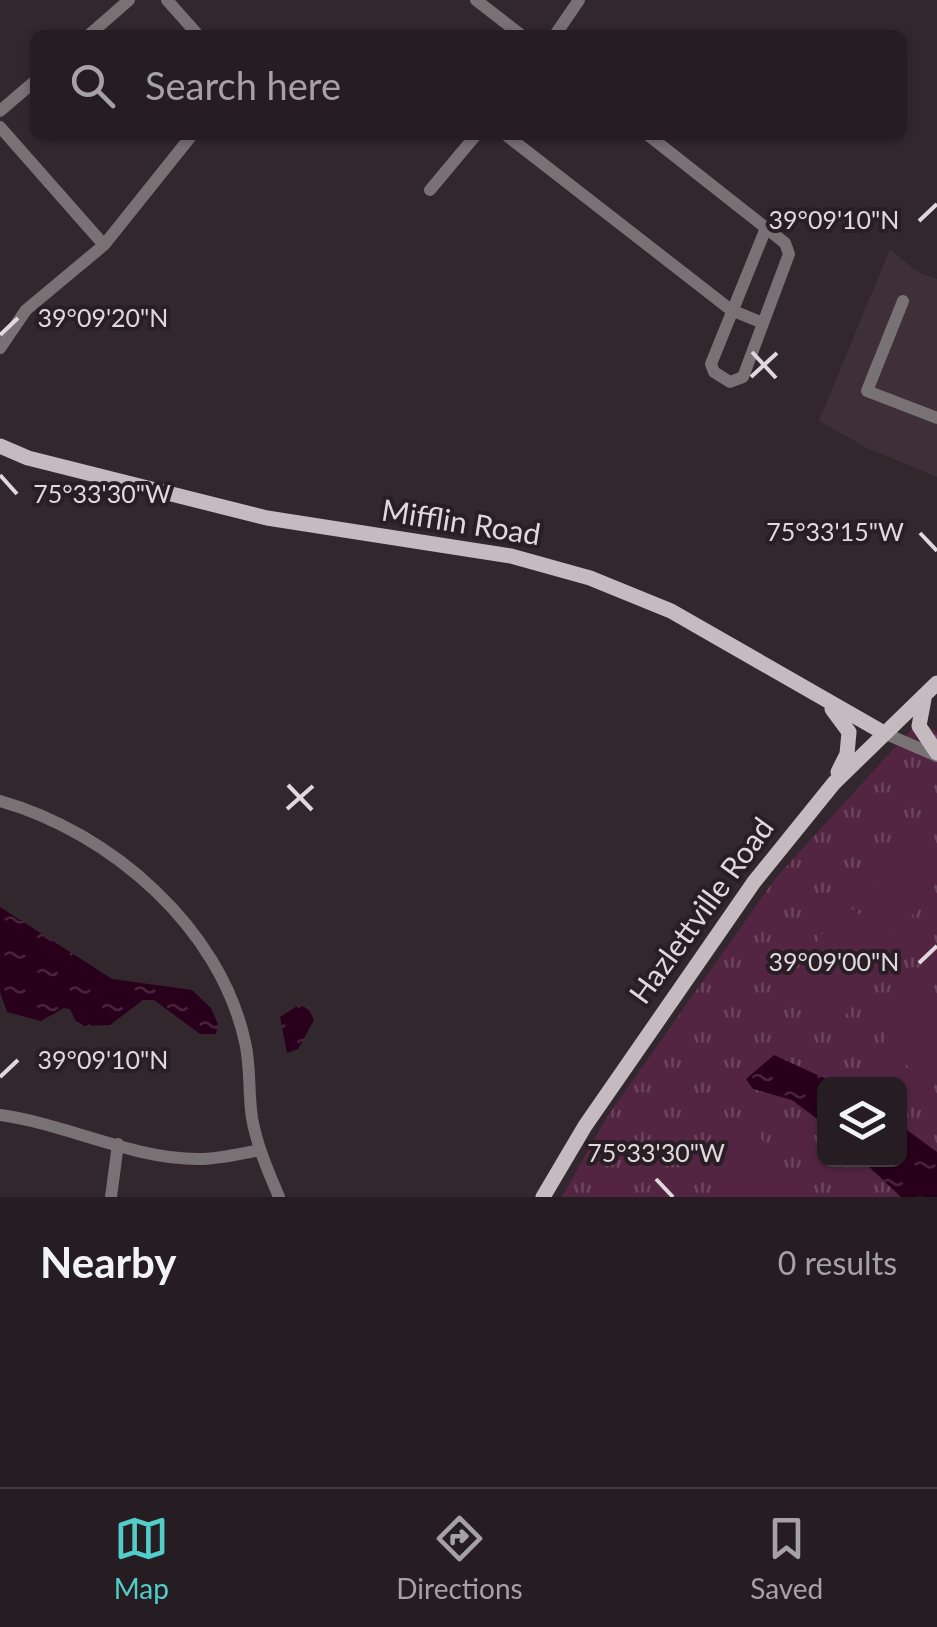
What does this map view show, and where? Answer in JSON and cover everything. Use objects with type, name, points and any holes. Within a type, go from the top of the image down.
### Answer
[{"type":"main road","name":"Mifflin Road","points":[[0,446],[28,458],[240,513],[510,556],[569,571],[670,611],[884,733]]},
{"type":"main road","points":[[932,688],[919,726],[937,754]]},
{"type":"main road","name":"Hazlettville Road","points":[[543,1197],[575,1140],[732,914],[830,788],[932,688]]},
{"type":"main road","points":[[818,696],[843,719],[849,732],[847,754],[830,788]]},
{"type":"street","points":[[95,30],[129,0]]},
{"type":"street","points":[[168,0],[194,30]]},
{"type":"street","points":[[476,0],[515,30]]},
{"type":"street","points":[[558,30],[579,0]]},
{"type":"street","points":[[0,112],[30,85]]},
{"type":"street","points":[[0,127],[104,245]]},
{"type":"street","points":[[0,348],[26,310],[104,245],[188,140]]},
{"type":"street","points":[[430,190],[472,140]]},
{"type":"street","points":[[512,140],[730,310],[763,323]]},
{"type":"street","points":[[654,140],[766,228],[785,243],[789,254],[743,377],[730,382],[721,379],[711,364],[766,228]]},
{"type":"street","points":[[902,300],[867,391],[937,418]]},
{"type":"street","points":[[884,733],[937,754]]},
{"type":"street","points":[[0,801],[58,822],[105,849],[148,886],[198,942],[225,984],[241,1025],[260,1150],[279,1197]]},
{"type":"street","points":[[0,1115],[58,1124],[148,1153],[197,1159],[260,1150]]},
{"type":"street","points":[[111,1197],[118,1144]]},
{"type":"shaded area","points":[[890,249],[917,272],[937,279],[937,477],[867,448],[819,421]]},
{"type":"green space","points":[[919,721],[937,732],[937,1197],[562,1197],[607,1117],[775,879]]},
{"type":"green space","points":[[904,842],[937,865],[937,879],[908,922],[868,896]]},
{"type":"green space","points":[[843,903],[897,940],[842,1020],[788,984]]},
{"type":"green space","points":[[914,994],[937,1008],[937,1048],[921,1074],[880,1049]]},
{"type":"green space","points":[[753,1130],[813,1197],[725,1197],[704,1174]]},
{"type":"water","points":[[0,907],[112,979],[192,990],[211,1008],[218,1024],[216,1034],[200,1034],[154,1000],[143,1000],[110,1025],[78,1026],[70,1009],[64,1008],[41,1021],[7,1012],[0,992]]},
{"type":"water","points":[[297,1006],[308,1007],[314,1020],[298,1049],[287,1053],[280,1017]]},
{"type":"water","points":[[774,1055],[822,1077],[817,1077],[817,1119],[792,1100],[753,1089],[746,1079]]},
{"type":"water","points":[[907,1130],[937,1152],[937,1197],[901,1197],[869,1167],[907,1167]]}]
